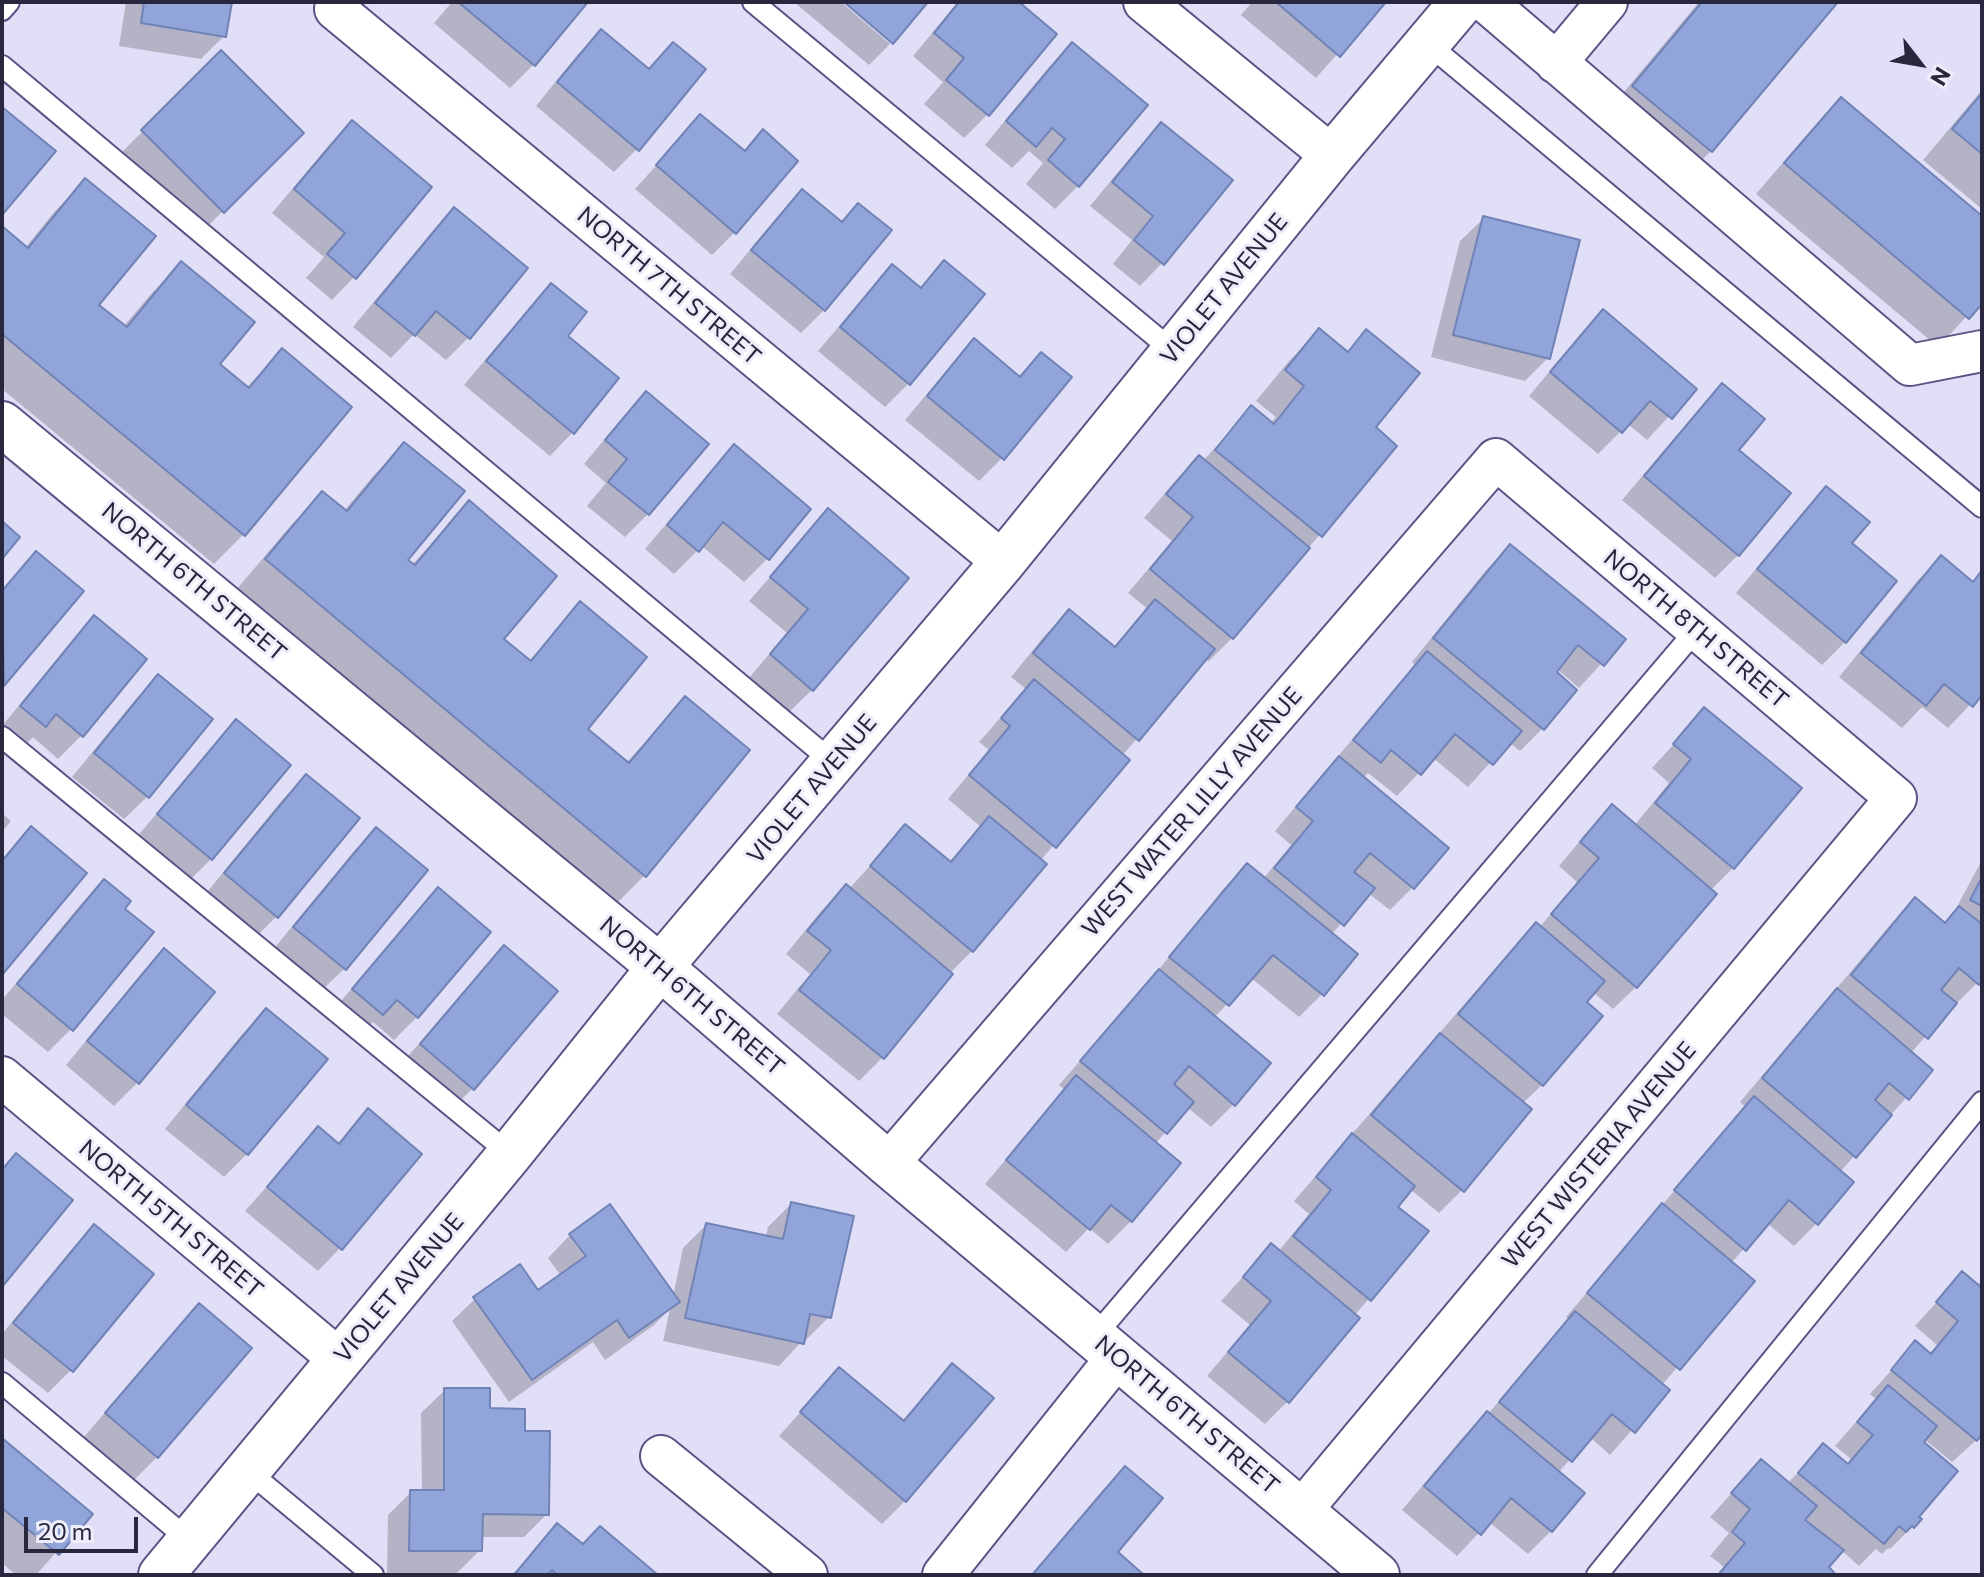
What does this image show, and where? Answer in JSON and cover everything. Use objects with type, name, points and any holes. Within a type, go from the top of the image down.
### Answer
[{"type":"street","points":[[1144,2],[1332,156]]},
{"type":"street","name":"VIOLET AVENUE","points":[[161,1575],[510,1154],[660,967],[1003,562],[1332,156],[1462,2]]},
{"type":"street","points":[[1486,2],[1910,365],[1982,351]]},
{"type":"street","points":[[1556,63],[1607,2]]},
{"type":"street","name":"NORTH 7TH STREET","points":[[335,9],[1003,562]]},
{"type":"street","name":"NORTH 6TH STREET","points":[[2,424],[660,967],[888,1164],[1377,1575]]},
{"type":"street","name":"NORTH 8TH STREET","points":[[1496,459],[1896,798]]},
{"type":"street","name":"WEST WATER LILLY AVENUE","points":[[888,1164],[1496,459]]},
{"type":"street","name":"WEST WISTERIA AVENUE","points":[[1301,1511],[1896,798]]},
{"type":"street","name":"NORTH 5TH STREET","points":[[2,1077],[340,1360]]},
{"type":"street","points":[[943,1575],[1106,1347]]},
{"type":"street","points":[[661,1456],[807,1575]]},
{"type":"lane","points":[[2,10],[9,2]]},
{"type":"lane","points":[[753,2],[1173,351]]},
{"type":"lane","points":[[1427,43],[1982,507]]},
{"type":"lane","points":[[2,66],[835,764]]},
{"type":"lane","points":[[1106,1347],[1697,629]]},
{"type":"lane","points":[[2,737],[510,1154]]},
{"type":"lane","points":[[1597,1575],[1982,1102]]},
{"type":"lane","points":[[2,1383],[190,1541]]},
{"type":"lane","points":[[248,1471],[373,1575]]},
{"type":"building","points":[[144,2],[232,2],[226,37],[141,23]]},
{"type":"building","points":[[458,2],[588,2],[535,66]]},
{"type":"building","points":[[844,2],[928,2],[893,44]]},
{"type":"building","points":[[959,2],[1019,2],[1057,34],[989,116],[946,80],[964,58],[934,33]]},
{"type":"building","points":[[1276,2],[1386,2],[1340,57]]},
{"type":"building","points":[[1702,2],[1838,2],[1712,152],[1632,86]]},
{"type":"building","points":[[601,29],[649,69],[673,42],[706,69],[639,151],[557,82]]},
{"type":"building","points":[[1072,42],[1148,105],[1079,187],[1048,160],[1065,139],[1052,128],[1036,147],[1006,121]]},
{"type":"building","points":[[221,50],[304,133],[224,213],[141,130]]},
{"type":"building","points":[[1982,93],[1982,154],[1952,129]]},
{"type":"building","points":[[1841,97],[1982,216],[1982,304],[1969,319],[1784,163]]},
{"type":"building","points":[[2,107],[56,151],[2,215]]},
{"type":"building","points":[[700,114],[745,151],[763,129],[798,161],[736,234],[656,165]]},
{"type":"building","points":[[352,120],[432,187],[356,279],[327,254],[345,233],[294,189]]},
{"type":"building","points":[[1161,122],[1233,180],[1164,265],[1134,240],[1153,216],[1112,182]]},
{"type":"building","points":[[85,178],[156,236],[99,305],[127,327],[181,261],[255,322],[220,364],[249,388],[282,348],[352,407],[245,536],[2,334],[2,226],[28,248]]},
{"type":"building","points":[[802,189],[842,222],[858,203],[892,230],[825,311],[751,250]]},
{"type":"building","points":[[454,207],[528,268],[470,339],[436,311],[415,336],[375,303]]},
{"type":"building","points":[[1483,216],[1580,240],[1550,359],[1453,335]]},
{"type":"building","points":[[944,260],[985,294],[910,385],[840,327],[892,264],[921,288]]},
{"type":"building","points":[[551,283],[587,312],[568,336],[619,378],[574,434],[486,361]]},
{"type":"building","points":[[1603,309],[1697,389],[1672,419],[1650,401],[1622,433],[1550,372]]},
{"type":"building","points":[[1319,328],[1348,352],[1366,329],[1420,373],[1376,427],[1397,446],[1322,537],[1215,450],[1251,405],[1274,424],[1304,386],[1285,370]]},
{"type":"building","points":[[974,338],[1020,377],[1041,352],[1072,377],[1004,460],[927,396]]},
{"type":"building","points":[[1722,383],[1765,419],[1739,450],[1791,493],[1739,556],[1644,476]]},
{"type":"building","points":[[646,391],[709,444],[649,515],[608,482],[627,459],[605,440]]},
{"type":"building","points":[[404,442],[465,491],[408,560],[415,565],[469,500],[557,576],[504,639],[531,661],[580,601],[647,657],[588,729],[629,763],[685,696],[750,750],[646,877],[265,559],[322,491],[347,511]]},
{"type":"building","points":[[734,444],[811,509],[769,560],[723,522],[699,552],[667,525]]},
{"type":"building","points":[[1199,455],[1310,548],[1233,639],[1150,569],[1193,517],[1166,494]]},
{"type":"building","points":[[1826,486],[1870,522],[1852,543],[1897,581],[1846,643],[1757,569]]},
{"type":"building","points":[[828,508],[909,578],[813,691],[770,654],[808,609],[770,577]]},
{"type":"building","points":[[2,521],[20,537],[2,559]]},
{"type":"building","points":[[1510,544],[1626,639],[1604,666],[1578,645],[1557,672],[1577,690],[1544,730],[1433,638]]},
{"type":"building","points":[[36,551],[84,591],[4,686],[2,591]]},
{"type":"building","points":[[1941,555],[1973,582],[1982,570],[1982,695],[1973,707],[1944,684],[1926,706],[1861,653]]},
{"type":"building","points":[[1155,599],[1215,649],[1139,741],[1033,653],[1069,609],[1115,647]]},
{"type":"building","points":[[94,615],[147,659],[83,737],[56,714],[46,727],[20,706]]},
{"type":"building","points":[[1427,651],[1522,731],[1493,765],[1455,734],[1421,775],[1391,750],[1381,763],[1353,740]]},
{"type":"building","points":[[158,674],[213,719],[149,798],[94,753]]},
{"type":"building","points":[[1034,679],[1130,760],[1056,848],[969,775],[1010,726],[1001,718]]},
{"type":"building","points":[[1704,707],[1802,788],[1734,869],[1655,803],[1691,759],[1673,744]]},
{"type":"building","points":[[236,719],[291,765],[212,860],[157,814]]},
{"type":"building","points":[[1339,756],[1449,848],[1414,889],[1370,853],[1354,872],[1375,888],[1344,926],[1274,868],[1313,821],[1296,807]]},
{"type":"building","points":[[306,774],[360,818],[278,918],[224,873]]},
{"type":"building","points":[[1612,804],[1717,894],[1637,988],[1551,914],[1599,858],[1580,842]]},
{"type":"building","points":[[989,816],[1047,864],[973,952],[870,866],[905,824],[951,862]]},
{"type":"building","points":[[31,826],[87,873],[2,975],[2,861]]},
{"type":"building","points":[[376,827],[428,870],[346,970],[293,927]]},
{"type":"building","points":[[1247,863],[1358,954],[1324,996],[1273,955],[1229,1006],[1169,957]]},
{"type":"building","points":[[1982,877],[1982,906],[1970,900]]},
{"type":"building","points":[[104,879],[131,901],[125,909],[154,932],[73,1031],[17,984]]},
{"type":"building","points":[[846,884],[953,974],[884,1059],[799,990],[831,950],[807,931]]},
{"type":"building","points":[[438,887],[491,932],[418,1018],[397,1000],[383,1015],[352,989]]},
{"type":"building","points":[[1915,897],[1945,923],[1959,906],[1982,924],[1982,981],[1979,985],[1959,968],[1941,990],[1957,1003],[1928,1039],[1851,975]]},
{"type":"building","points":[[1536,922],[1605,981],[1587,1002],[1603,1016],[1543,1086],[1458,1014]]},
{"type":"building","points":[[504,945],[558,991],[474,1090],[420,1044]]},
{"type":"building","points":[[164,948],[215,992],[139,1084],[87,1041]]},
{"type":"building","points":[[1159,969],[1271,1063],[1235,1106],[1189,1066],[1174,1084],[1194,1102],[1167,1134],[1080,1061]]},
{"type":"building","points":[[1837,988],[1933,1070],[1909,1100],[1889,1083],[1875,1100],[1892,1115],[1856,1158],[1762,1078]]},
{"type":"building","points":[[266,1008],[328,1059],[248,1155],[186,1105]]},
{"type":"building","points":[[1440,1033],[1532,1109],[1464,1192],[1371,1115]]},
{"type":"building","points":[[1076,1075],[1181,1163],[1132,1222],[1111,1205],[1090,1230],[1006,1160]]},
{"type":"building","points":[[1754,1096],[1854,1182],[1818,1225],[1789,1200],[1746,1251],[1674,1190]]},
{"type":"building","points":[[368,1108],[422,1154],[342,1250],[267,1187],[318,1126],[339,1144]]},
{"type":"building","points":[[1352,1133],[1415,1186],[1398,1207],[1429,1231],[1371,1301],[1293,1236],[1331,1190],[1316,1177]]},
{"type":"building","points":[[16,1153],[73,1200],[2,1287],[2,1170]]},
{"type":"building","points":[[791,1202],[854,1216],[831,1318],[810,1314],[804,1344],[685,1318],[706,1223],[783,1239]]},
{"type":"building","points":[[1662,1203],[1755,1281],[1680,1370],[1587,1293]]},
{"type":"building","points":[[610,1204],[680,1302],[629,1338],[617,1320],[532,1380],[473,1297],[520,1264],[538,1290],[586,1256],[569,1234]]},
{"type":"building","points":[[94,1224],[154,1274],[73,1372],[13,1323]]},
{"type":"building","points":[[1271,1243],[1360,1318],[1289,1403],[1228,1352],[1271,1301],[1243,1277]]},
{"type":"building","points":[[1962,1271],[1982,1288],[1982,1434],[1977,1441],[1891,1370],[1915,1340],[1931,1354],[1958,1321],[1936,1302]]},
{"type":"building","points":[[199,1303],[252,1348],[158,1458],[105,1413]]},
{"type":"building","points":[[1575,1311],[1670,1390],[1635,1433],[1612,1414],[1572,1462],[1499,1402]]},
{"type":"building","points":[[952,1363],[994,1398],[906,1502],[800,1412],[839,1367],[904,1421]]},
{"type":"building","points":[[1888,1385],[1937,1426],[1924,1442],[1958,1471],[1919,1517],[1922,1519],[1914,1528],[1912,1526],[1906,1532],[1899,1526],[1884,1544],[1798,1473],[1823,1443],[1848,1464],[1873,1435],[1857,1422]]},
{"type":"building","points":[[444,1388],[490,1388],[490,1408],[525,1409],[525,1431],[550,1431],[549,1515],[483,1514],[482,1551],[409,1551],[410,1490],[444,1490]]},
{"type":"building","points":[[1487,1411],[1585,1493],[1552,1532],[1511,1498],[1481,1535],[1424,1486]]},
{"type":"building","points":[[2,1438],[93,1514],[59,1555],[2,1508]]},
{"type":"building","points":[[1761,1459],[1817,1506],[1805,1520],[1844,1550],[1829,1567],[1836,1575],[1718,1575],[1745,1543],[1732,1532],[1750,1509],[1731,1493]]},
{"type":"building","points":[[1125,1466],[1163,1498],[1118,1552],[1144,1575],[1032,1575]]},
{"type":"building","points":[[557,1523],[583,1544],[600,1526],[658,1575],[557,1575],[552,1570],[548,1575],[514,1575]]}]
